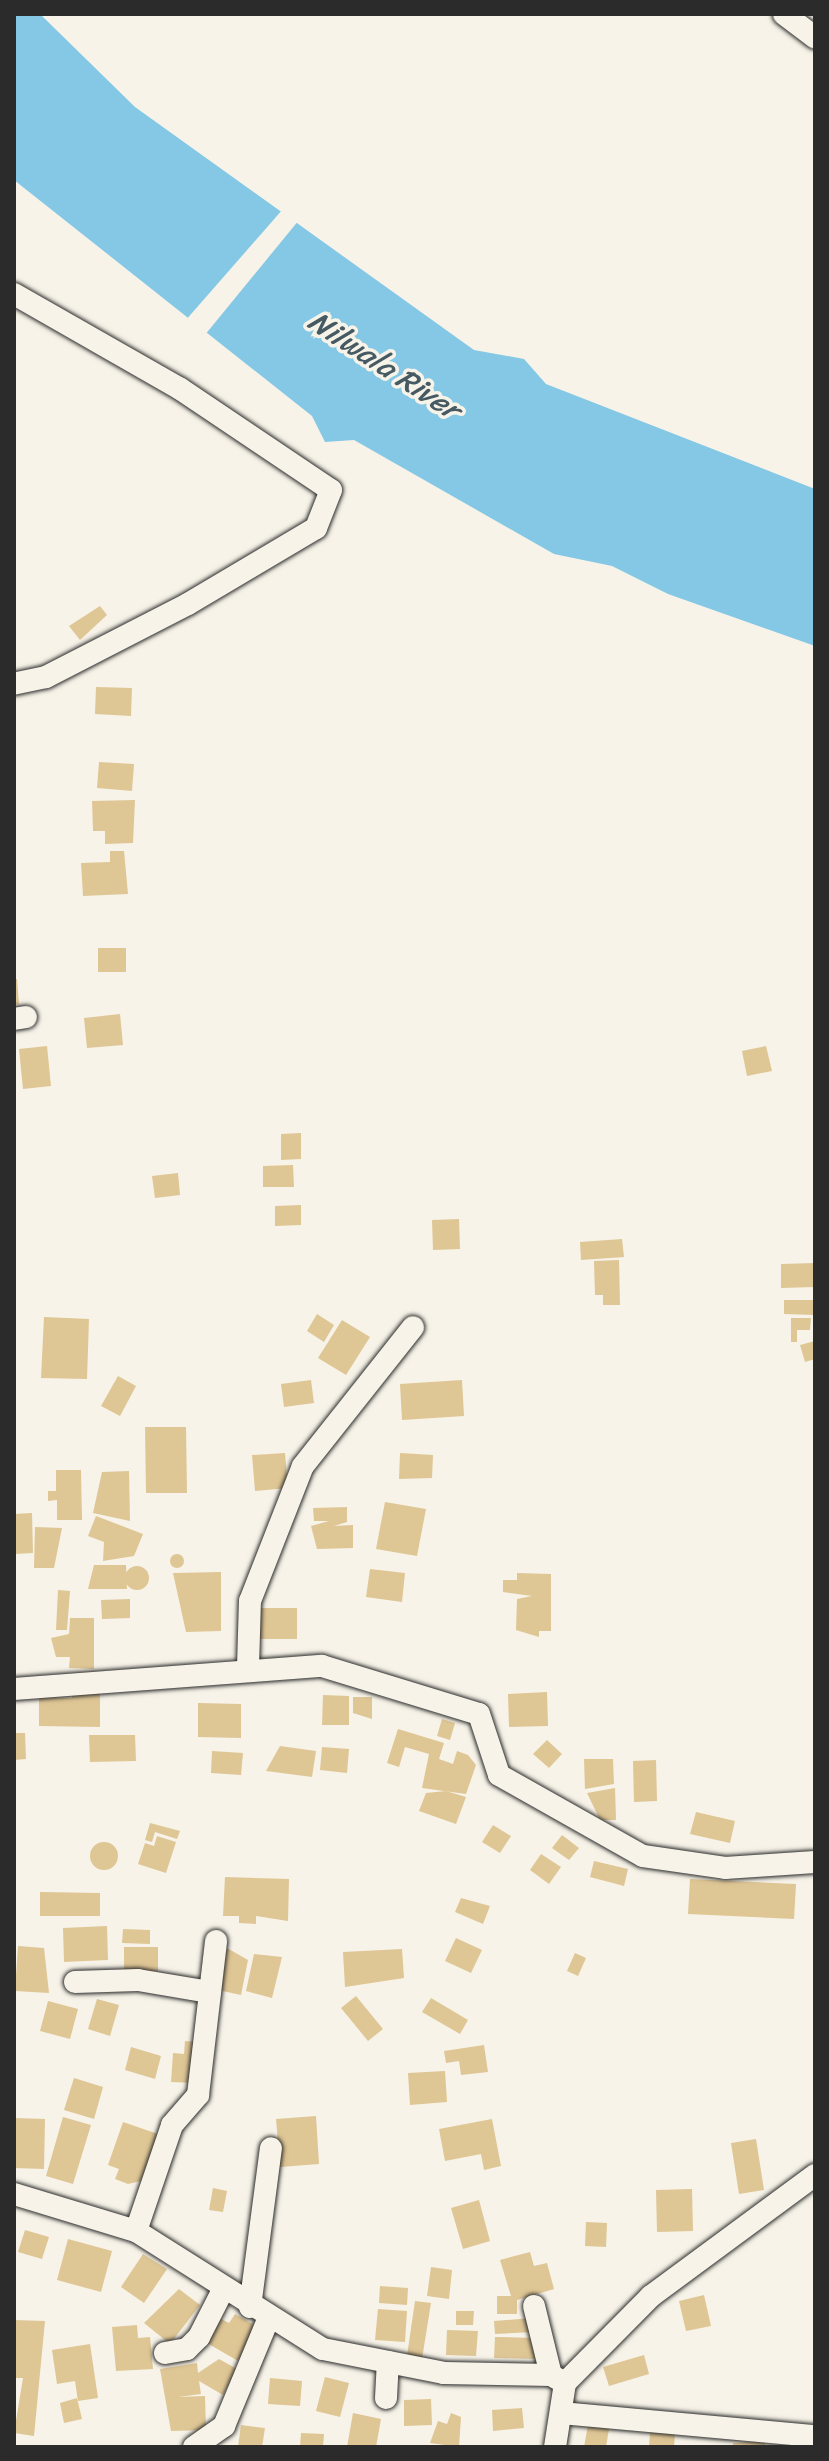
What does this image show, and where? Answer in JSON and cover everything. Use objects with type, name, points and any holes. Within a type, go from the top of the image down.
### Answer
[{"type":"street","points":[[784,14],[815,37]]},
{"type":"street","points":[[14,294],[179,388],[331,490],[316,528],[46,677],[14,684]]},
{"type":"street","points":[[248,1667],[250,1601],[303,1466],[413,1327]]},
{"type":"street","points":[[14,1689],[248,1667],[322,1666],[479,1714],[499,1775],[643,1856],[725,1868],[815,1862]]},
{"type":"street","points":[[136,2231],[172,2125],[198,2095],[216,1941]]},
{"type":"street","points":[[75,1982],[138,1980],[210,1992]]},
{"type":"street","points":[[194,2447],[224,2426],[259,2313],[271,2148]]},
{"type":"street","points":[[14,2194],[136,2231],[259,2313],[323,2349],[444,2373],[558,2379],[651,2296],[815,2175]]},
{"type":"street","points":[[165,2353],[187,2349],[199,2337],[224,2288]]},
{"type":"street","points":[[534,2306],[558,2379],[561,2413],[555,2447]]},
{"type":"street","points":[[386,2398],[388,2362]]},
{"type":"street","points":[[561,2413],[815,2436]]},
{"type":"water","name":"Nilwala River","points":[[14,14],[40,14],[135,107],[474,350],[524,359],[546,384],[815,489],[815,646],[668,594],[612,566],[554,554],[354,440],[325,442],[312,416],[14,180]]},
{"type":"pier","points":[[283,209],[299,220],[204,336],[185,321]]},
{"type":"building","points":[[100,606],[107,615],[80,640],[69,626]]},
{"type":"building","points":[[96,687],[132,688],[131,716],[95,714]]},
{"type":"building","points":[[99,762],[134,764],[132,791],[97,788]]},
{"type":"building","points":[[135,800],[133,843],[105,844],[105,831],[93,831],[92,801]]},
{"type":"building","points":[[110,851],[124,851],[128,894],[83,896],[81,863],[110,862]]},
{"type":"building","points":[[98,948],[126,948],[126,972],[98,972]]},
{"type":"building","points":[[14,979],[17,979],[19,1004],[14,1005]]},
{"type":"building","points":[[120,1014],[123,1045],[87,1048],[84,1018]]},
{"type":"building","points":[[47,1046],[51,1086],[23,1089],[19,1049]]},
{"type":"building","points":[[766,1046],[772,1071],[747,1076],[742,1051]]},
{"type":"building","points":[[301,1133],[301,1159],[281,1160],[281,1134]]},
{"type":"building","points":[[293,1165],[294,1187],[263,1187],[263,1166]]},
{"type":"building","points":[[178,1173],[180,1195],[155,1198],[152,1176]]},
{"type":"building","points":[[301,1205],[301,1225],[275,1226],[275,1206]]},
{"type":"building","points":[[459,1219],[460,1249],[433,1250],[432,1220]]},
{"type":"building","points":[[622,1239],[624,1257],[581,1260],[580,1242]]},
{"type":"building","points":[[619,1260],[620,1305],[603,1305],[603,1295],[595,1295],[594,1261]]},
{"type":"building","points":[[815,1263],[815,1287],[781,1288],[781,1264]]},
{"type":"building","points":[[784,1300],[815,1300],[815,1315],[784,1314]]},
{"type":"building","points":[[317,1314],[334,1325],[324,1342],[307,1331]]},
{"type":"building","points":[[44,1317],[89,1319],[87,1379],[41,1378]]},
{"type":"building","points":[[791,1318],[811,1318],[810,1330],[797,1330],[797,1342],[791,1342]]},
{"type":"building","points":[[342,1320],[370,1337],[346,1375],[318,1358]]},
{"type":"building","points":[[815,1341],[815,1359],[805,1362],[800,1345]]},
{"type":"building","points":[[118,1376],[136,1386],[120,1416],[101,1406]]},
{"type":"building","points":[[311,1380],[314,1403],[284,1407],[281,1384]]},
{"type":"building","points":[[462,1380],[464,1416],[402,1420],[400,1384]]},
{"type":"building","points":[[145,1427],[186,1427],[187,1493],[146,1493]]},
{"type":"building","points":[[285,1453],[288,1488],[255,1491],[252,1455]]},
{"type":"building","points":[[400,1453],[433,1455],[432,1478],[399,1479]]},
{"type":"building","points":[[56,1470],[81,1470],[82,1520],[57,1520],[57,1500],[48,1501],[48,1491],[56,1491]]},
{"type":"building","points":[[129,1471],[130,1521],[93,1513],[102,1472]]},
{"type":"building","points":[[385,1502],[426,1509],[417,1556],[376,1549]]},
{"type":"building","points":[[347,1507],[347,1522],[334,1526],[353,1525],[353,1548],[317,1549],[311,1526],[329,1521],[314,1521],[313,1508]]},
{"type":"building","points":[[32,1513],[33,1553],[14,1554],[14,1514]]},
{"type":"building","points":[[96,1516],[143,1534],[134,1556],[103,1561],[104,1542],[88,1536]]},
{"type":"building","points":[[35,1527],[62,1528],[54,1568],[34,1568]]},
{"type":"building","points":[[177,1554],[184,1561],[177,1568],[170,1561]]},
{"type":"building","points":[[94,1565],[126,1565],[127,1589],[88,1589]]},
{"type":"building","points":[[137,1566],[146,1569],[149,1578],[146,1587],[137,1590],[128,1587],[125,1578],[128,1569]]},
{"type":"building","points":[[370,1569],[405,1573],[402,1602],[366,1597]]},
{"type":"building","points":[[221,1572],[221,1631],[186,1632],[173,1573]]},
{"type":"building","points":[[517,1573],[551,1574],[551,1631],[539,1631],[539,1637],[516,1630],[517,1599],[532,1596],[503,1592],[503,1580],[517,1580]]},
{"type":"building","points":[[58,1590],[70,1591],[67,1630],[56,1630]]},
{"type":"building","points":[[130,1599],[130,1618],[102,1619],[101,1600]]},
{"type":"building","points":[[256,1608],[297,1608],[297,1639],[256,1639]]},
{"type":"building","points":[[70,1618],[94,1618],[94,1669],[69,1668],[70,1657],[56,1657],[51,1638],[69,1634]]},
{"type":"building","points":[[72,1692],[100,1692],[100,1727],[39,1726],[39,1697],[72,1698]]},
{"type":"building","points":[[547,1692],[548,1726],[509,1727],[508,1694]]},
{"type":"building","points":[[323,1695],[349,1696],[349,1725],[322,1725]]},
{"type":"building","points":[[353,1697],[372,1697],[372,1719],[353,1713]]},
{"type":"building","points":[[198,1703],[241,1704],[241,1738],[198,1737]]},
{"type":"building","points":[[442,1719],[455,1723],[450,1740],[437,1736]]},
{"type":"building","points":[[398,1729],[444,1743],[439,1759],[453,1764],[457,1751],[468,1755],[476,1765],[466,1794],[422,1788],[429,1754],[405,1747],[399,1767],[387,1763]]},
{"type":"building","points":[[14,1733],[25,1733],[26,1759],[14,1760]]},
{"type":"building","points":[[89,1735],[135,1735],[136,1761],[90,1762]]},
{"type":"building","points":[[547,1740],[562,1754],[549,1768],[533,1754]]},
{"type":"building","points":[[280,1746],[316,1751],[312,1777],[266,1771]]},
{"type":"building","points":[[322,1747],[349,1749],[347,1773],[320,1770]]},
{"type":"building","points":[[212,1751],[243,1753],[241,1775],[211,1773]]},
{"type":"building","points":[[584,1759],[613,1759],[614,1784],[585,1789]]},
{"type":"building","points":[[656,1760],[657,1801],[634,1802],[633,1761]]},
{"type":"building","points":[[615,1788],[616,1820],[600,1820],[587,1793]]},
{"type":"building","points":[[446,1791],[466,1797],[456,1824],[419,1811],[426,1793]]},
{"type":"building","points":[[696,1812],[735,1821],[730,1843],[690,1834]]},
{"type":"building","points":[[150,1823],[180,1831],[177,1839],[155,1832],[152,1842],[145,1840]]},
{"type":"building","points":[[493,1825],[511,1836],[500,1853],[482,1842]]},
{"type":"building","points":[[562,1835],[579,1848],[569,1860],[552,1848]]},
{"type":"building","points":[[157,1836],[176,1842],[166,1873],[138,1864],[145,1843],[154,1846]]},
{"type":"building","points":[[104,1842],[114,1846],[118,1856],[114,1866],[104,1870],[94,1866],[90,1856],[94,1846]]},
{"type":"building","points":[[541,1854],[561,1867],[549,1884],[530,1870]]},
{"type":"building","points":[[594,1861],[628,1869],[624,1886],[590,1877]]},
{"type":"building","points":[[225,1877],[289,1879],[288,1921],[256,1916],[256,1924],[239,1923],[239,1916],[223,1916]]},
{"type":"building","points":[[690,1879],[796,1884],[794,1919],[688,1914]]},
{"type":"building","points":[[40,1892],[100,1893],[100,1916],[40,1916]]},
{"type":"building","points":[[461,1898],[490,1906],[483,1924],[455,1912]]},
{"type":"building","points":[[107,1926],[108,1960],[64,1962],[63,1928]]},
{"type":"building","points":[[123,1929],[150,1930],[150,1944],[122,1943]]},
{"type":"building","points":[[456,1938],[482,1950],[471,1973],[445,1961]]},
{"type":"building","points":[[18,1946],[44,1948],[49,1993],[15,1991]]},
{"type":"building","points":[[124,1947],[158,1947],[158,1971],[124,1971]]},
{"type":"building","points":[[227,1948],[248,1960],[241,1995],[218,1990]]},
{"type":"building","points":[[402,1949],[404,1978],[345,1987],[343,1952]]},
{"type":"building","points":[[575,1953],[586,1958],[578,1976],[567,1971]]},
{"type":"building","points":[[254,1954],[282,1957],[272,1998],[246,1991]]},
{"type":"building","points":[[356,1996],[383,2029],[368,2041],[341,2008]]},
{"type":"building","points":[[431,1998],[468,2020],[460,2034],[422,2012]]},
{"type":"building","points":[[97,1999],[119,2005],[110,2036],[88,2029]]},
{"type":"building","points":[[48,2001],[78,2009],[70,2039],[40,2031]]},
{"type":"building","points":[[185,2041],[197,2042],[195,2083],[171,2082],[173,2053],[184,2054]]},
{"type":"building","points":[[484,2045],[488,2072],[461,2075],[459,2061],[446,2063],[444,2051]]},
{"type":"building","points":[[131,2047],[161,2056],[155,2079],[125,2070]]},
{"type":"building","points":[[445,2071],[447,2102],[410,2105],[408,2073]]},
{"type":"building","points":[[74,2078],[103,2087],[94,2119],[64,2110]]},
{"type":"building","points":[[316,2116],[319,2164],[280,2167],[276,2119]]},
{"type":"building","points":[[63,2117],[91,2125],[73,2184],[46,2176]]},
{"type":"building","points":[[14,2118],[45,2119],[44,2169],[14,2168]]},
{"type":"building","points":[[492,2119],[501,2166],[484,2170],[481,2154],[445,2161],[439,2129]]},
{"type":"building","points":[[123,2122],[158,2134],[141,2181],[128,2184],[115,2179],[119,2169],[108,2165]]},
{"type":"building","points":[[756,2139],[764,2190],[739,2194],[731,2143]]},
{"type":"building","points":[[213,2188],[227,2191],[223,2212],[209,2210]]},
{"type":"building","points":[[692,2189],[693,2231],[657,2232],[656,2190]]},
{"type":"building","points":[[479,2200],[490,2241],[463,2249],[451,2208]]},
{"type":"building","points":[[586,2222],[607,2223],[606,2247],[585,2246]]},
{"type":"building","points":[[25,2230],[49,2237],[42,2259],[18,2252]]},
{"type":"building","points":[[68,2239],[112,2251],[101,2292],[57,2280]]},
{"type":"building","points":[[530,2252],[534,2266],[547,2263],[554,2289],[517,2300],[517,2314],[497,2314],[497,2296],[511,2296],[500,2260]]},
{"type":"building","points":[[143,2254],[167,2269],[144,2303],[121,2287]]},
{"type":"building","points":[[431,2267],[452,2270],[449,2299],[427,2296]]},
{"type":"building","points":[[380,2286],[408,2288],[407,2305],[379,2303]]},
{"type":"building","points":[[179,2289],[200,2305],[170,2344],[144,2323]]},
{"type":"building","points":[[704,2295],[711,2326],[686,2331],[679,2301]]},
{"type":"building","points":[[415,2301],[431,2303],[422,2359],[407,2356]]},
{"type":"building","points":[[378,2309],[407,2311],[405,2342],[375,2340]]},
{"type":"building","points":[[456,2311],[474,2311],[473,2325],[456,2325]]},
{"type":"building","points":[[235,2314],[258,2327],[238,2361],[207,2343],[221,2319],[229,2323]]},
{"type":"building","points":[[532,2318],[534,2332],[495,2334],[494,2321]]},
{"type":"building","points":[[14,2320],[45,2321],[34,2436],[14,2433],[23,2378],[14,2378]]},
{"type":"building","points":[[137,2325],[138,2338],[150,2337],[153,2369],[116,2371],[112,2327]]},
{"type":"building","points":[[447,2330],[478,2331],[476,2356],[446,2355]]},
{"type":"building","points":[[495,2337],[536,2338],[535,2359],[494,2358]]},
{"type":"building","points":[[90,2344],[98,2398],[78,2401],[75,2381],[57,2384],[52,2350]]},
{"type":"building","points":[[644,2355],[649,2374],[609,2386],[603,2367]]},
{"type":"building","points":[[219,2359],[237,2369],[223,2395],[199,2381],[201,2394],[178,2397],[205,2396],[206,2430],[171,2431],[160,2369],[197,2363],[198,2373]]},
{"type":"building","points":[[325,2377],[349,2383],[340,2417],[316,2411]]},
{"type":"building","points":[[270,2378],[302,2381],[300,2406],[268,2404]]},
{"type":"building","points":[[77,2398],[82,2419],[64,2423],[60,2403]]},
{"type":"building","points":[[431,2399],[432,2425],[404,2426],[404,2400]]},
{"type":"building","points":[[522,2408],[524,2428],[493,2431],[492,2410]]},
{"type":"building","points":[[353,2413],[381,2419],[376,2447],[347,2447]]},
{"type":"building","points":[[451,2413],[461,2417],[459,2447],[430,2443],[438,2421],[447,2424]]},
{"type":"building","points":[[241,2425],[265,2428],[262,2447],[238,2447]]},
{"type":"building","points":[[588,2425],[609,2429],[606,2447],[584,2447]]},
{"type":"building","points":[[650,2432],[675,2433],[674,2447],[649,2447]]},
{"type":"building","points":[[301,2433],[324,2434],[323,2447],[300,2447]]},
{"type":"building","points":[[765,2441],[765,2447],[733,2447],[733,2443]]}]
